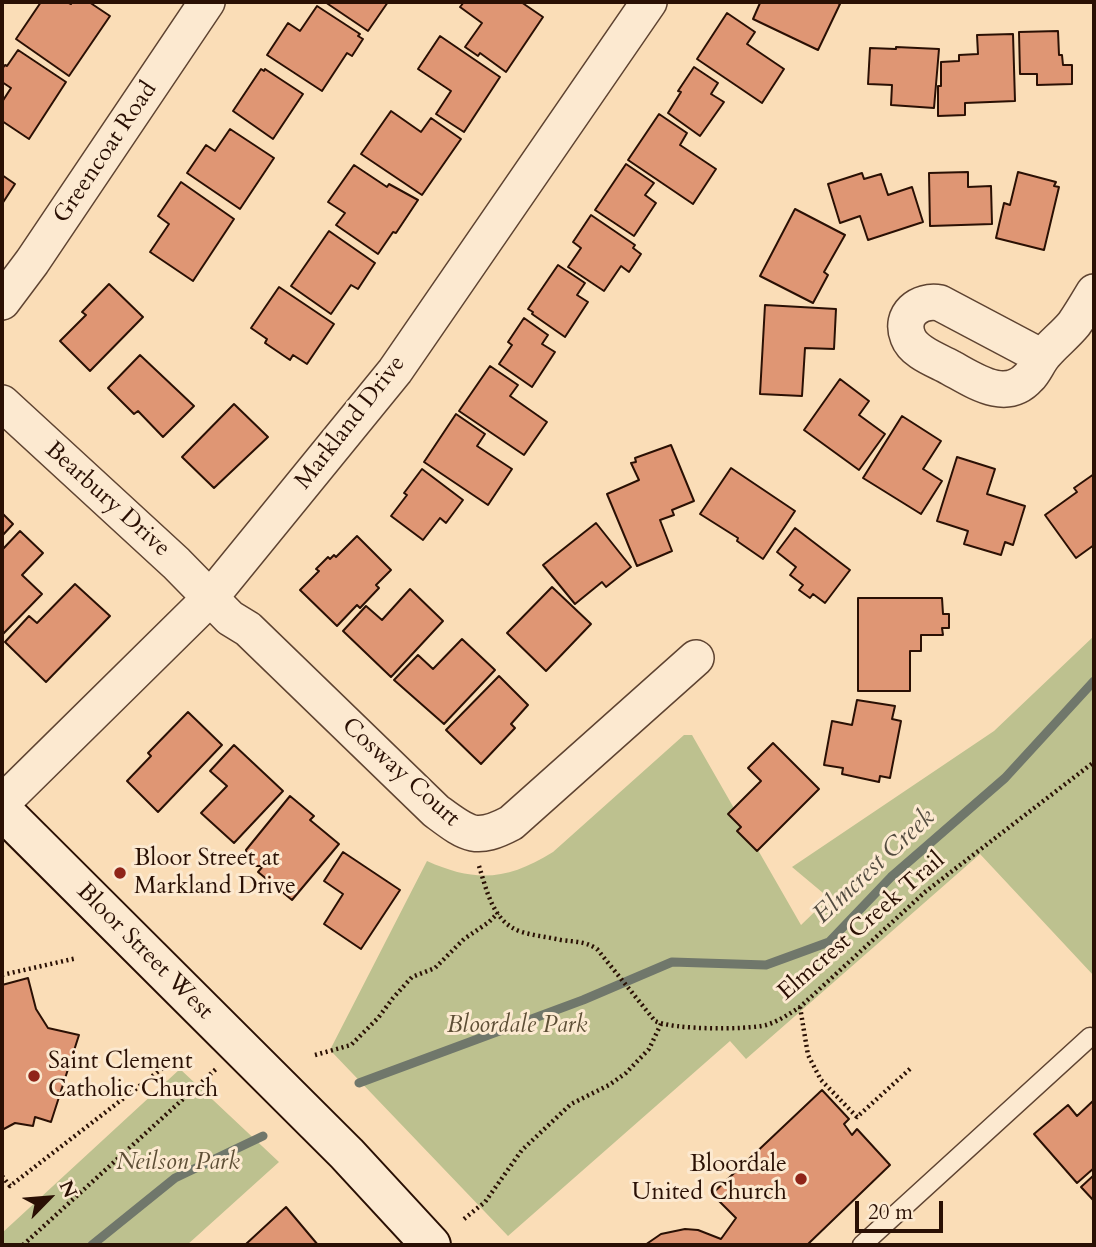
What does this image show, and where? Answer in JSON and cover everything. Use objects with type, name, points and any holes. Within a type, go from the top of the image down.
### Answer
[{"type":"main road","name":"Bloor Street West","points":[[2,810],[347,1154],[431,1245]]},
{"type":"street","name":"Greencoat Road","points":[[2,302],[32,262],[207,2]]},
{"type":"street","name":"Markland Drive","points":[[2,803],[210,598],[394,371],[649,2]]},
{"type":"street","points":[[1042,357],[1073,325],[1094,292]]},
{"type":"street","name":"Bearbury Drive","points":[[2,403],[176,563],[210,598]]},
{"type":"street","name":"Cosway Court","points":[[210,598],[230,618],[248,629],[436,811],[471,834],[492,833],[511,823],[696,658]]},
{"type":"lane","points":[[862,1245],[1090,1037]]},
{"type":"path","name":"Elmcrest Creek Trail","points":[[661,1024],[751,1028],[778,1021],[800,1007],[926,892],[1094,762]]},
{"type":"path","points":[[464,1219],[485,1202],[522,1150],[570,1104],[609,1085],[626,1073],[649,1049],[661,1024],[655,1021],[597,949],[585,941],[573,942],[521,932],[492,907],[471,834]]},
{"type":"path","points":[[315,1055],[351,1045],[412,977],[435,968],[464,939],[498,913]]},
{"type":"path","points":[[2,975],[77,958]]},
{"type":"path","points":[[800,1007],[808,1055],[821,1080],[857,1117],[911,1068]]},
{"type":"path","points":[[23,1245],[240,1046]]},
{"type":"path","points":[[2,1176],[10,1186],[177,1057]]},
{"type":"green space","name":"Bloordale Park","points":[[1094,636],[1094,976],[980,854],[746,1059],[730,1041],[508,1236],[330,1050],[427,861],[461,873],[492,875],[506,873],[537,861],[553,852],[684,735],[692,735],[801,925],[829,898],[792,867],[994,731]]},
{"type":"green space","name":"Neilson Park","points":[[180,1069],[279,1162],[187,1245],[2,1245],[2,1233]]},
{"type":"building","points":[[41,2],[89,2],[110,16],[69,76],[16,39]]},
{"type":"building","points":[[325,2],[388,2],[368,31]]},
{"type":"building","points":[[464,2],[521,2],[543,17],[506,72],[480,53],[478,56],[465,47],[482,23],[460,7]]},
{"type":"building","points":[[757,2],[840,4],[818,50],[753,19],[760,3]]},
{"type":"building","points":[[317,6],[360,34],[358,36],[363,39],[352,56],[347,53],[322,91],[267,55],[288,23],[300,31]]},
{"type":"building","points":[[727,13],[755,32],[747,44],[784,69],[762,103],[697,59]]},
{"type":"building","points":[[1058,31],[1059,55],[1062,55],[1063,65],[1072,65],[1072,84],[1037,85],[1037,74],[1020,74],[1019,32]]},
{"type":"building","points":[[1013,34],[1015,101],[965,103],[965,115],[938,116],[941,62],[959,61],[959,55],[978,54],[977,35]]},
{"type":"building","points":[[440,36],[500,77],[464,132],[436,114],[451,91],[418,69]]},
{"type":"building","points":[[870,48],[939,49],[934,108],[891,105],[892,85],[868,84]]},
{"type":"building","points":[[18,50],[66,82],[29,139],[2,121],[2,102],[11,88],[2,82],[2,69]]},
{"type":"building","points":[[694,67],[718,83],[711,94],[724,102],[700,136],[668,113],[681,92],[678,91]]},
{"type":"building","points":[[261,69],[303,94],[273,139],[233,111]]},
{"type":"building","points":[[391,111],[421,132],[431,118],[461,139],[422,195],[361,154]]},
{"type":"building","points":[[659,114],[687,133],[680,145],[716,169],[693,204],[628,160]]},
{"type":"building","points":[[230,129],[274,158],[240,209],[187,173],[206,145],[215,151]]},
{"type":"building","points":[[626,164],[654,183],[645,195],[656,203],[634,236],[595,210]]},
{"type":"building","points":[[354,165],[387,187],[389,184],[418,200],[378,254],[336,225],[345,213],[328,202]]},
{"type":"building","points":[[968,172],[968,187],[991,186],[992,224],[930,226],[929,173]]},
{"type":"building","points":[[1018,172],[1056,182],[1054,186],[1059,187],[1044,250],[996,238],[1004,203],[1010,205]]},
{"type":"building","points":[[862,173],[864,179],[881,174],[888,195],[912,187],[923,222],[868,240],[860,216],[840,223],[828,184]]},
{"type":"building","points":[[2,175],[15,184],[2,204]]},
{"type":"building","points":[[181,182],[234,219],[193,281],[150,252],[169,224],[158,216]]},
{"type":"building","points":[[795,209],[845,235],[824,272],[828,275],[813,303],[760,276]]},
{"type":"building","points":[[591,215],[635,245],[633,248],[641,254],[629,272],[621,266],[604,291],[568,267],[581,248],[573,242]]},
{"type":"building","points":[[329,231],[375,263],[358,289],[351,285],[331,314],[291,286]]},
{"type":"building","points":[[558,265],[585,283],[577,295],[588,302],[565,337],[528,309]]},
{"type":"building","points":[[109,284],[143,317],[90,371],[60,341],[86,315],[82,312]]},
{"type":"building","points":[[279,287],[334,324],[307,364],[293,355],[290,360],[265,343],[267,339],[251,328]]},
{"type":"building","points":[[765,305],[836,309],[834,349],[805,348],[802,396],[760,394]]},
{"type":"building","points":[[524,318],[548,335],[542,344],[555,352],[532,387],[499,364],[512,345],[508,342]]},
{"type":"building","points":[[140,355],[194,406],[163,437],[138,411],[134,414],[108,388]]},
{"type":"building","points":[[490,366],[518,385],[510,396],[547,422],[524,455],[459,411]]},
{"type":"building","points":[[840,379],[869,401],[859,415],[885,434],[859,470],[804,430]]},
{"type":"building","points":[[234,404],[268,437],[214,488],[182,457]]},
{"type":"building","points":[[456,414],[485,434],[477,446],[512,469],[488,505],[424,462]]},
{"type":"building","points":[[902,416],[941,441],[923,469],[942,481],[921,514],[863,478]]},
{"type":"building","points":[[671,445],[694,501],[672,510],[674,515],[660,520],[672,551],[637,566],[607,494],[639,480],[631,463],[636,462],[635,458]]},
{"type":"building","points":[[957,457],[995,469],[987,494],[1025,506],[1013,545],[1005,542],[1001,555],[964,544],[968,531],[937,521]]},
{"type":"building","points":[[731,468],[795,511],[763,559],[737,541],[738,538],[700,514]]},
{"type":"building","points":[[422,469],[463,500],[446,523],[440,518],[423,540],[391,516]]},
{"type":"building","points":[[1094,474],[1094,545],[1076,558],[1045,515],[1077,492],[1074,488]]},
{"type":"building","points":[[2,513],[13,524],[2,536]]},
{"type":"building","points":[[596,523],[631,567],[606,587],[602,582],[575,604],[543,565]]},
{"type":"building","points":[[795,528],[850,570],[825,603],[813,594],[810,598],[799,590],[803,585],[790,575],[796,567],[777,552]]},
{"type":"building","points":[[20,531],[43,553],[22,575],[42,594],[3,634],[2,550]]},
{"type":"building","points":[[357,536],[391,570],[376,585],[379,588],[360,608],[357,605],[337,626],[300,590],[319,571],[316,569],[328,557],[336,557]]},
{"type":"building","points":[[75,584],[110,616],[46,682],[5,642],[29,616],[37,623]]},
{"type":"building","points":[[552,587],[591,624],[546,671],[507,633]]},
{"type":"building","points":[[410,589],[443,621],[391,677],[343,631],[366,606],[382,620]]},
{"type":"building","points":[[858,598],[942,598],[943,614],[949,614],[949,628],[942,628],[943,635],[921,635],[921,651],[910,651],[910,691],[858,691]]},
{"type":"building","points":[[462,639],[495,670],[444,724],[394,680],[418,655],[433,669]]},
{"type":"building","points":[[499,676],[528,705],[511,724],[515,728],[481,764],[446,730]]},
{"type":"building","points":[[857,700],[895,706],[892,719],[901,721],[890,778],[880,776],[879,782],[842,774],[843,768],[824,765],[832,721],[852,725]]},
{"type":"building","points":[[188,712],[222,745],[158,812],[127,781],[151,756],[148,753]]},
{"type":"building","points":[[773,743],[819,789],[757,851],[737,831],[741,827],[728,814],[761,781],[748,768]]},
{"type":"building","points":[[234,745],[283,791],[234,843],[201,813],[227,786],[210,771]]},
{"type":"building","points":[[290,796],[314,816],[310,820],[339,844],[292,900],[258,872],[263,866],[256,866],[247,858],[246,850]]},
{"type":"building","points":[[343,852],[400,890],[361,949],[324,924],[343,894],[324,881]]},
{"type":"building","name":"Saint Clement Catholic Church","points":[[28,978],[36,1009],[48,1028],[79,1035],[51,1122],[35,1117],[33,1126],[15,1123],[2,1130],[2,985]]},
{"type":"building","name":"Bloordale United Church","points":[[822,1090],[849,1119],[844,1124],[852,1135],[857,1129],[890,1165],[807,1245],[645,1245],[661,1234],[685,1229],[698,1230],[721,1239],[736,1218],[712,1194]]},
{"type":"building","points":[[1094,1100],[1094,1168],[1077,1183],[1034,1134],[1068,1105],[1077,1116]]},
{"type":"building","points":[[1094,1175],[1094,1201],[1081,1187]]},
{"type":"building","points":[[286,1207],[318,1245],[246,1244]]},
{"type":"waterway","name":"Elmcrest Creek","points":[[359,1083],[583,1000],[672,962],[766,965],[829,942],[891,877],[1005,778],[1094,681]]},
{"type":"waterway","name":"Elmcrest Creek","points":[[92,1245],[175,1178],[263,1136]]},
{"type":"place","name":"Bloor Street at Markland Drive","points":[[120,873]]},
{"type":"place","name":"Saint Clement Catholic Church","points":[[34,1076]]},
{"type":"place","name":"Bloordale United Church","points":[[801,1179]]}]
